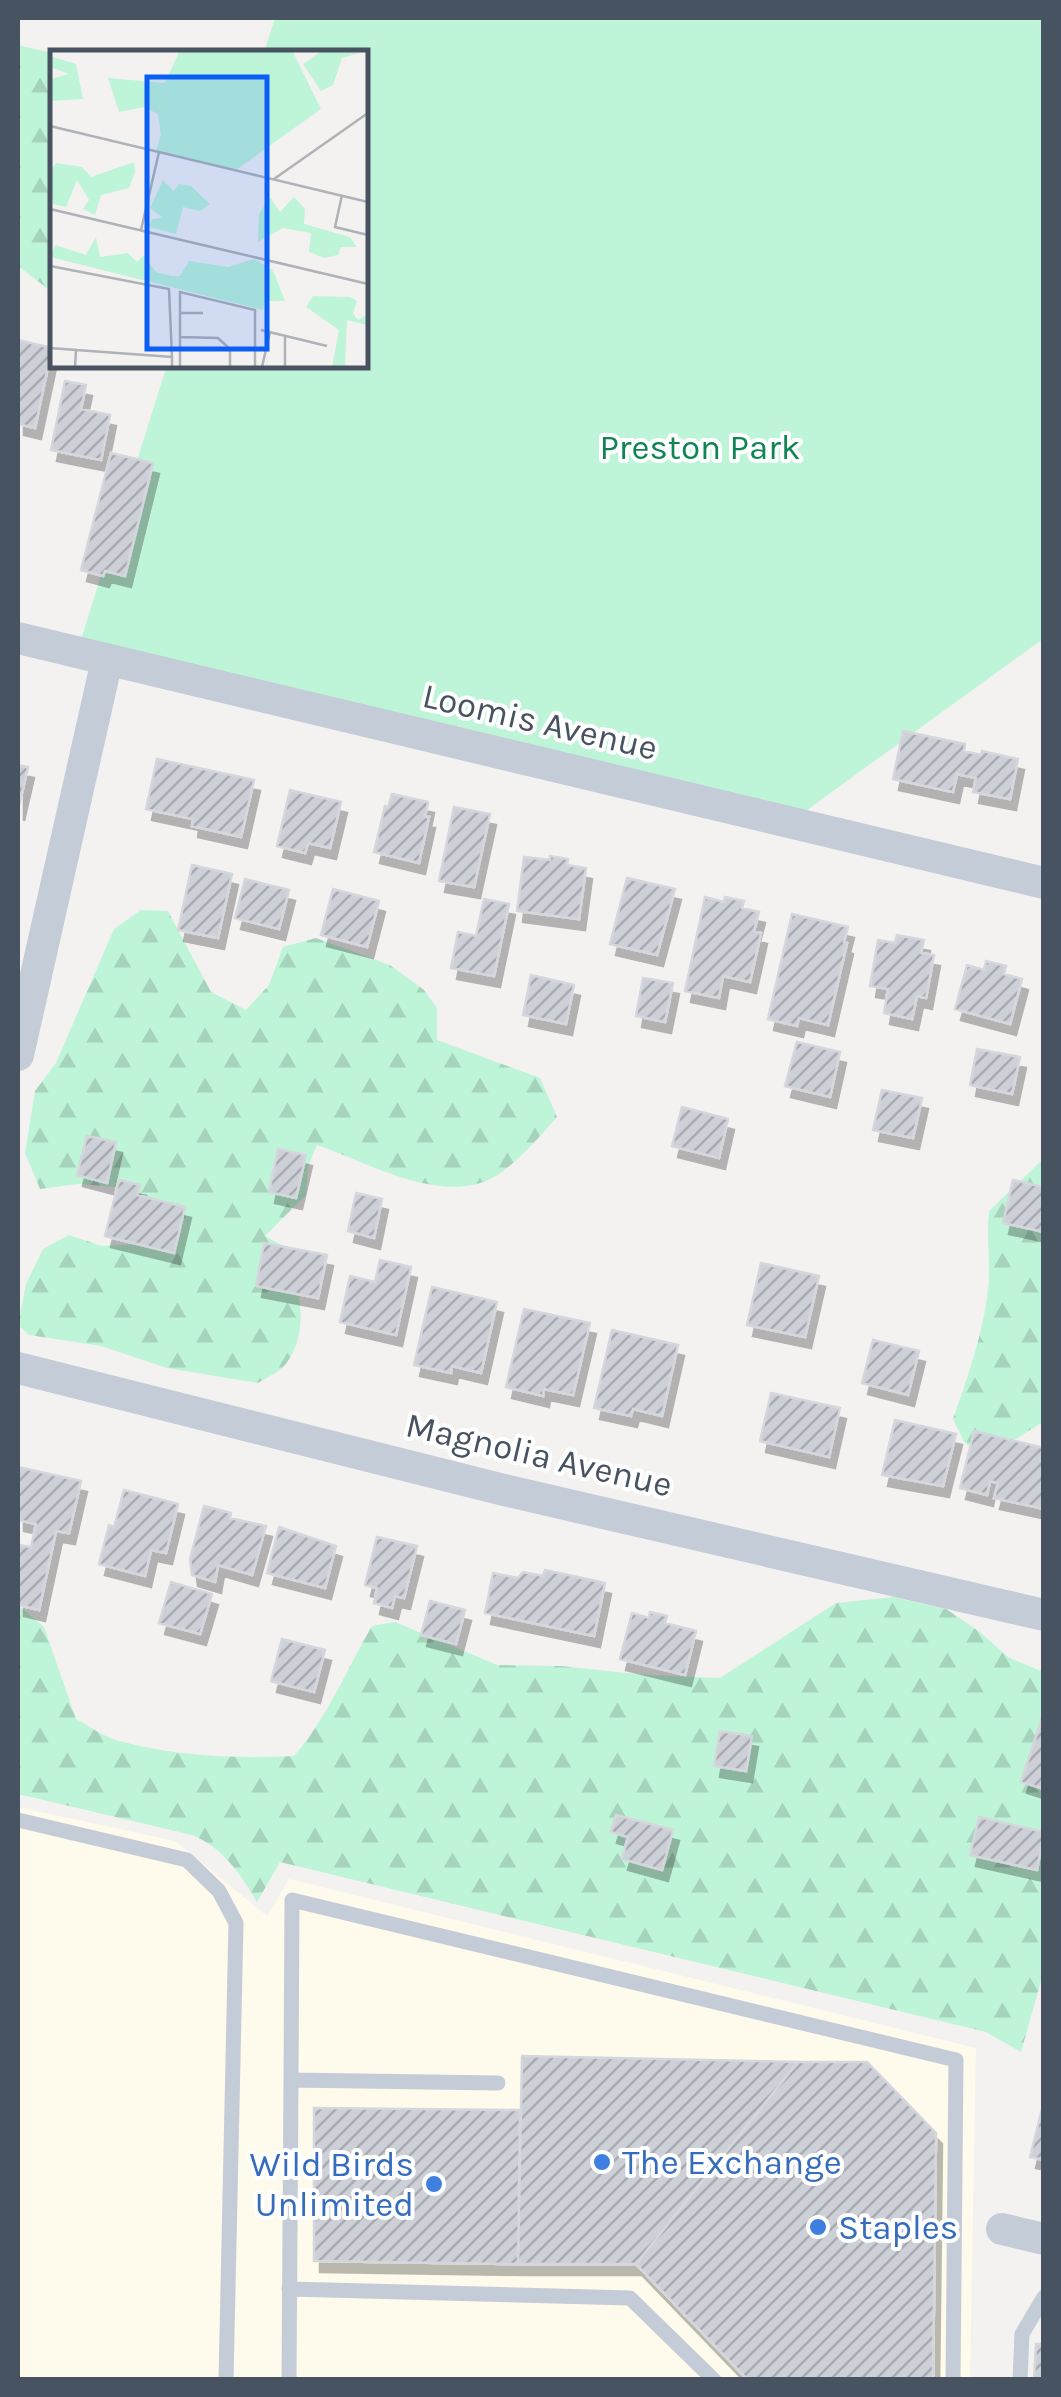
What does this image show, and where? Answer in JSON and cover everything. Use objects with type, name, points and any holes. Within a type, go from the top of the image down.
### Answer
[{"type":"street","name":"Loomis Avenue","points":[[18,638],[1044,883]]},
{"type":"street","points":[[18,1055],[107,660]]},
{"type":"street","name":"Magnolia Avenue","points":[[18,1368],[504,1490],[1044,1615]]},
{"type":"street","points":[[1002,2229],[1044,2239]]},
{"type":"lane","points":[[18,1820],[187,1860],[219,1891],[236,1923],[226,2380]]},
{"type":"lane","points":[[288,2380],[292,1900],[956,2060],[953,2380]]},
{"type":"lane","points":[[291,2080],[498,2083]]},
{"type":"lane","points":[[289,2289],[630,2298],[714,2380]]},
{"type":"lane","points":[[1020,2380],[1022,2334],[1044,2297]]},
{"type":"shaded area","points":[[18,1807],[175,1841],[267,1916],[289,1879],[976,2048],[970,2379],[18,2380]]},
{"type":"green space","name":"Preston Park","points":[[275,18],[1043,18],[1043,639],[789,823],[77,652],[166,368],[368,368],[368,50],[265,50]]},
{"type":"green space","points":[[18,45],[50,53],[50,290],[18,266]]},
{"type":"green space","points":[[141,910],[168,911],[211,992],[246,1010],[269,985],[283,947],[316,938],[390,965],[424,990],[437,1008],[437,1040],[540,1078],[557,1117],[502,1172],[481,1183],[458,1187],[409,1180],[317,1145],[308,1167],[306,1195],[265,1236],[287,1248],[298,1292],[300,1323],[293,1352],[285,1365],[258,1383],[167,1368],[101,1346],[29,1335],[18,1325],[26,1284],[43,1249],[69,1235],[102,1246],[140,1244],[127,1188],[78,1184],[40,1189],[25,1153],[35,1091],[56,1063],[114,929]]},
{"type":"green space","points":[[1043,1159],[1043,1422],[1014,1440],[979,1452],[964,1442],[953,1419],[986,1306],[989,1211]]},
{"type":"green space","points":[[893,1597],[946,1609],[1008,1657],[1043,1672],[1043,1974],[1021,2052],[986,2032],[280,1862],[257,1902],[230,1863],[192,1835],[18,1794],[18,1605],[44,1627],[76,1719],[108,1737],[140,1746],[228,1757],[272,1757],[294,1756],[306,1741],[372,1626],[395,1622],[497,1665],[720,1678],[836,1603]]},
{"type":"building","points":[[18,340],[50,348],[50,357],[35,428],[18,424]]},
{"type":"building","points":[[65,381],[86,385],[81,409],[110,415],[101,460],[51,450]]},
{"type":"building","points":[[111,453],[153,463],[125,576],[81,570]]},
{"type":"building","points":[[903,731],[965,744],[964,751],[1018,759],[1010,799],[973,792],[976,778],[957,774],[953,792],[893,779]]},
{"type":"building","points":[[157,759],[254,780],[241,837],[192,826],[193,819],[146,809]]},
{"type":"building","points":[[18,765],[28,767],[18,810]]},
{"type":"building","points":[[290,790],[341,802],[330,848],[308,843],[305,853],[277,846]]},
{"type":"building","points":[[392,794],[428,802],[425,817],[429,817],[419,863],[374,852],[385,806],[388,807]]},
{"type":"building","points":[[454,807],[490,814],[474,887],[439,881]]},
{"type":"building","points":[[550,856],[568,859],[567,865],[586,868],[579,919],[517,911],[524,857],[550,860]]},
{"type":"building","points":[[192,865],[232,874],[218,938],[178,930]]},
{"type":"building","points":[[627,878],[675,889],[657,955],[610,944]]},
{"type":"building","points":[[245,879],[289,890],[279,929],[235,918]]},
{"type":"building","points":[[333,889],[379,901],[367,947],[321,935]]},
{"type":"building","points":[[705,897],[724,902],[725,897],[744,901],[742,908],[759,912],[754,931],[761,933],[750,982],[723,976],[719,998],[685,991]]},
{"type":"building","points":[[484,899],[509,904],[494,976],[451,968],[458,932],[476,936]]},
{"type":"building","points":[[792,914],[848,927],[828,1025],[799,1018],[797,1026],[768,1019]]},
{"type":"building","points":[[897,935],[924,940],[921,953],[934,955],[926,998],[917,996],[912,1019],[884,1013],[888,989],[870,986],[878,940],[895,943]]},
{"type":"building","points":[[986,961],[1006,966],[1004,974],[1022,979],[1010,1024],[955,1009],[967,965],[984,970]]},
{"type":"building","points":[[531,975],[574,985],[566,1024],[523,1015]]},
{"type":"building","points":[[643,978],[673,983],[665,1022],[636,1016]]},
{"type":"building","points":[[797,1042],[840,1052],[830,1097],[785,1086]]},
{"type":"building","points":[[977,1049],[1020,1057],[1012,1094],[970,1085]]},
{"type":"building","points":[[882,1090],[922,1098],[913,1138],[873,1130]]},
{"type":"building","points":[[682,1107],[728,1119],[719,1158],[672,1146]]},
{"type":"building","points":[[87,1136],[116,1142],[107,1183],[77,1175]]},
{"type":"building","points":[[278,1149],[306,1155],[296,1198],[269,1192]]},
{"type":"building","points":[[119,1180],[140,1185],[137,1195],[185,1207],[174,1253],[105,1236]]},
{"type":"building","points":[[1013,1180],[1044,1187],[1044,1232],[1003,1223]]},
{"type":"building","points":[[356,1193],[382,1199],[374,1238],[348,1231]]},
{"type":"building","points":[[264,1243],[327,1255],[318,1298],[256,1286]]},
{"type":"building","points":[[380,1260],[411,1267],[396,1335],[340,1322],[350,1276],[375,1282]]},
{"type":"building","points":[[761,1263],[819,1276],[805,1337],[747,1325]]},
{"type":"building","points":[[432,1287],[497,1302],[481,1373],[452,1366],[451,1373],[414,1365]]},
{"type":"building","points":[[524,1309],[590,1323],[573,1395],[544,1389],[543,1396],[506,1387]]},
{"type":"building","points":[[612,1330],[678,1345],[662,1416],[633,1409],[631,1416],[594,1408]]},
{"type":"building","points":[[873,1340],[919,1351],[908,1395],[862,1383]]},
{"type":"building","points":[[771,1393],[840,1408],[829,1457],[760,1441]]},
{"type":"building","points":[[895,1420],[956,1434],[943,1486],[882,1475]]},
{"type":"building","points":[[974,1431],[1044,1448],[1044,1509],[994,1498],[998,1483],[990,1481],[987,1495],[960,1488]]},
{"type":"building","points":[[18,1467],[81,1481],[69,1533],[56,1531],[39,1610],[18,1605],[18,1545],[31,1547],[36,1524],[18,1520]]},
{"type":"building","points":[[124,1490],[178,1504],[166,1553],[151,1550],[145,1576],[99,1564],[109,1525],[114,1527]]},
{"type":"building","points":[[204,1506],[231,1513],[230,1518],[266,1526],[252,1575],[218,1565],[215,1582],[192,1575],[190,1559]]},
{"type":"building","points":[[279,1527],[336,1546],[325,1588],[267,1573]]},
{"type":"building","points":[[377,1537],[417,1546],[404,1598],[395,1596],[392,1608],[374,1603],[377,1588],[365,1585]]},
{"type":"building","points":[[545,1570],[605,1583],[594,1636],[485,1613],[493,1573],[518,1578],[523,1572],[543,1576]]},
{"type":"building","points":[[171,1582],[212,1594],[200,1634],[159,1623]]},
{"type":"building","points":[[430,1601],[465,1610],[456,1644],[421,1635]]},
{"type":"building","points":[[650,1612],[667,1616],[665,1623],[696,1631],[685,1675],[620,1659],[632,1613],[649,1618]]},
{"type":"building","points":[[282,1639],[325,1650],[314,1692],[271,1681]]},
{"type":"building","points":[[1044,1712],[1044,1789],[1021,1782]]},
{"type":"building","points":[[720,1731],[752,1736],[746,1771],[714,1766]]},
{"type":"building","points":[[616,1815],[673,1830],[662,1870],[622,1859],[628,1837],[611,1832]]},
{"type":"building","points":[[979,1817],[1044,1832],[1037,1870],[970,1855]]},
{"type":"building","points":[[522,2056],[798,2062],[636,2264],[518,2264]]},
{"type":"building","points":[[798,2062],[867,2062],[936,2133],[933,2380],[748,2380],[636,2264]]},
{"type":"building","points":[[1044,2101],[1044,2160],[1030,2157]]},
{"type":"building","points":[[314,2108],[520,2110],[518,2264],[314,2261]]},
{"type":"building","points":[[1036,2344],[1044,2344],[1044,2380],[1034,2380]]},
{"type":"place","name":"The Exchange","points":[[602,2162]]},
{"type":"place","name":"Wild Birds Unlimited","points":[[434,2184]]},
{"type":"place","name":"Staples","points":[[818,2227]]}]
